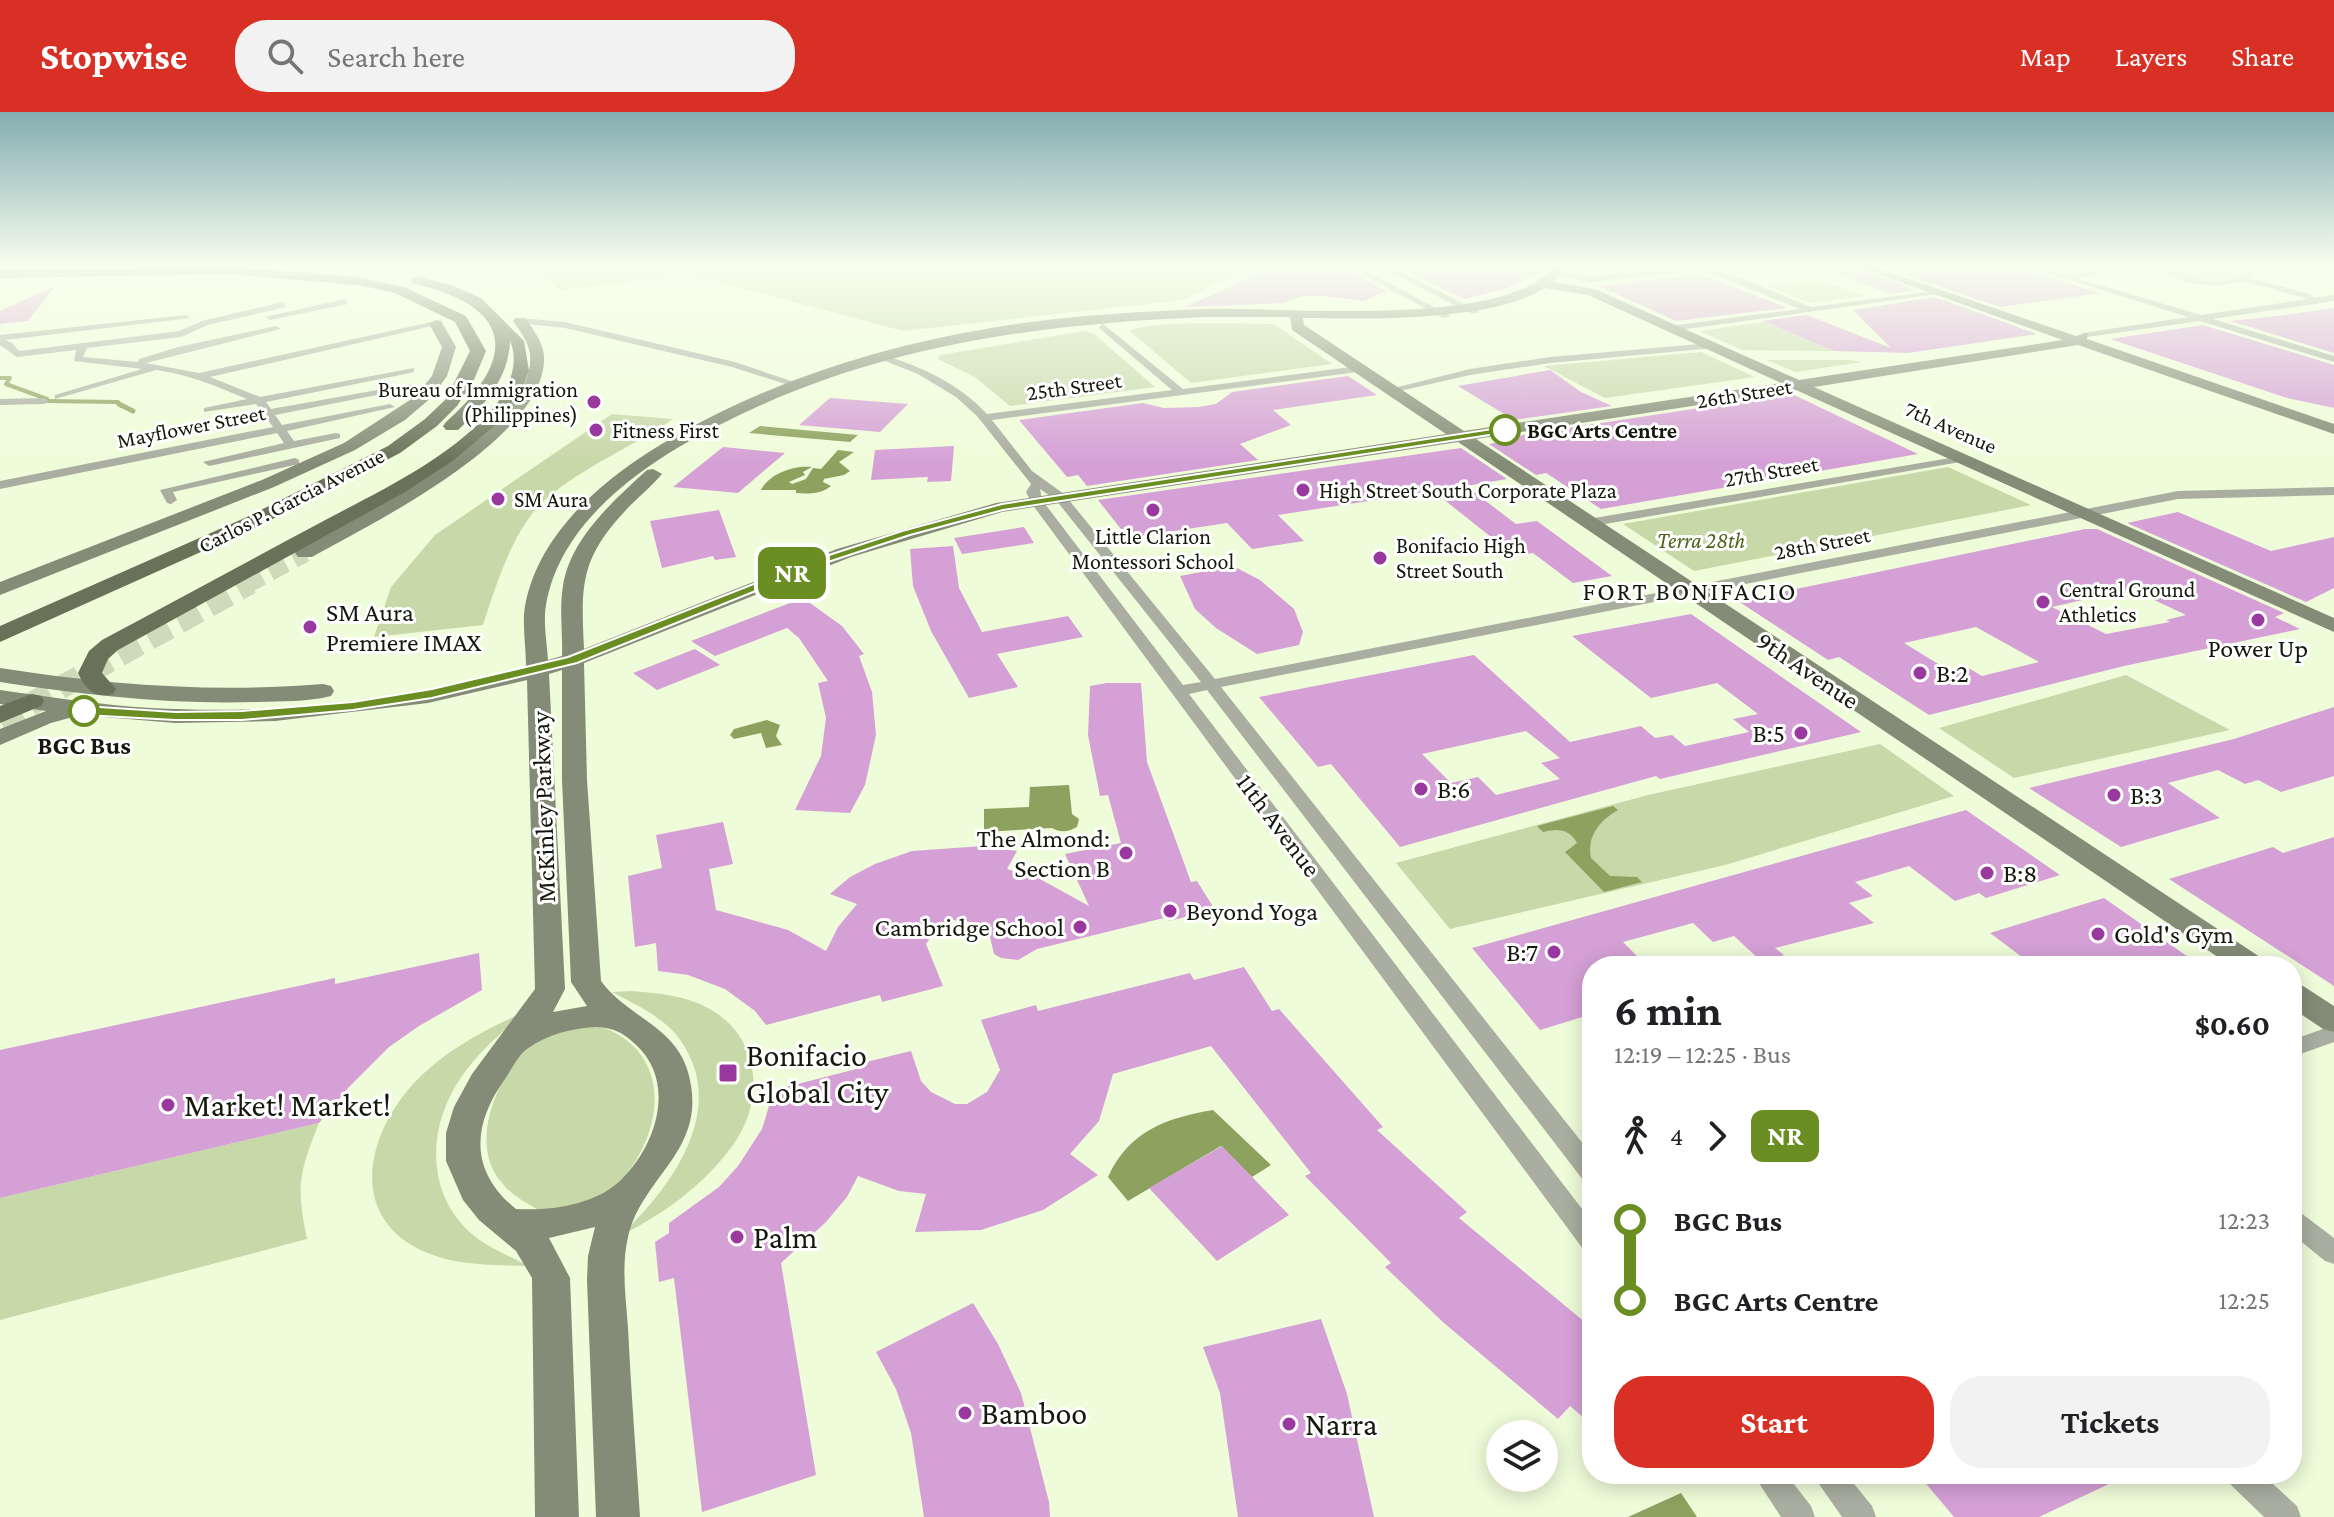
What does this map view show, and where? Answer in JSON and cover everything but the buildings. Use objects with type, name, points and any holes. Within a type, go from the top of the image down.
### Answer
[{"type":"main road","name":"Carlos P. Garcia Avenue","points":[[0,589],[270,482],[335,453],[389,423],[421,399],[443,370],[449,347],[441,333]]},
{"type":"main road","name":"Carlos P. Garcia Avenue","points":[[0,635],[160,565],[351,474],[437,417],[459,394],[478,351],[468,333]]},
{"type":"main road","name":"Carlos P. Garcia Avenue","points":[[0,655],[279,527],[376,478],[420,450],[470,411],[497,371],[506,333]]},
{"type":"main road","points":[[0,738],[44,718],[101,700],[90,673],[97,656],[110,645],[416,478],[481,430],[510,396],[521,366],[515,333]]},
{"type":"main road","name":"Carlos P. Garcia Avenue","points":[[305,553],[450,469],[509,419],[535,377],[537,358],[521,333]]},
{"type":"main road","name":"McKinley Parkway","points":[[557,1517],[551,1278],[534,1247],[488,1207],[474,1187],[466,1165],[464,1142],[467,1118],[476,1094],[507,1049],[542,1009],[550,989],[535,608],[541,577],[554,551],[594,503],[636,467],[689,433],[795,384],[971,336],[995,333]]},
{"type":"main road","name":"McKinley Parkway","points":[[618,1517],[605,1258],[619,1213],[656,1161],[669,1135],[675,1110],[675,1086],[669,1065],[658,1047],[606,1009],[586,982],[571,718],[575,575],[585,551],[622,504],[648,479],[692,446],[742,420],[888,360],[1047,333]]},
{"type":"main road","name":"9th Avenue","points":[[1305,333],[2237,956]]},
{"type":"main road","name":"7th Avenue","points":[[1682,333],[2334,626]]},
{"type":"main road","points":[[2060,333],[2334,422]]},
{"type":"main road","points":[[2061,333],[2334,429]]},
{"type":"main road","name":"26th Street","points":[[0,675],[16,698],[101,700],[175,716],[288,712],[432,694],[573,653],[810,552],[991,500],[2076,338]]},
{"type":"main road","points":[[2302,1000],[2334,1021]]},
{"type":"main road","points":[[507,1049],[528,1034],[564,1020],[601,1015],[623,1019]]},
{"type":"main road","points":[[508,1223],[533,1226],[574,1220],[615,1204],[638,1187]]},
{"type":"street","points":[[0,340],[63,333]]},
{"type":"street","points":[[0,340],[9,345],[14,355],[195,333]]},
{"type":"street","points":[[136,364],[178,350],[259,333]]},
{"type":"street","points":[[199,376],[397,333]]},
{"type":"street","points":[[597,333],[735,365],[795,384]]},
{"type":"street","points":[[1110,333],[1180,392]]},
{"type":"street","name":"26th Street","points":[[2076,338],[2110,333]]},
{"type":"street","points":[[2248,333],[2334,359]]},
{"type":"street","points":[[83,346],[77,359],[158,367],[199,376],[259,400],[291,445]]},
{"type":"street","points":[[1391,390],[1469,372],[1552,358],[1711,346]]},
{"type":"street","name":"11th Avenue","points":[[888,360],[954,390],[985,418],[1044,493],[1211,685],[1582,1160]]},
{"type":"street","points":[[59,397],[158,367]]},
{"type":"street","name":"25th Street","points":[[985,418],[1358,369]]},
{"type":"street","points":[[208,410],[410,370]]},
{"type":"street","points":[[219,423],[407,386]]},
{"type":"street","points":[[0,402],[44,401]]},
{"type":"street","name":"Mayflower Street","points":[[0,485],[390,407]]},
{"type":"street","points":[[209,462],[336,436]]},
{"type":"street","points":[[197,445],[216,479]]},
{"type":"street","name":"27th Street","points":[[1588,523],[1962,459]]},
{"type":"street","points":[[171,500],[166,490],[295,462]]},
{"type":"street","name":"28th Street","points":[[1179,691],[2082,513],[2198,493],[2334,491]]},
{"type":"street","name":"11th Avenue","points":[[1044,493],[1179,691],[1582,1228]]},
{"type":"street","points":[[2302,1045],[2334,1033]]},
{"type":"street","points":[[2302,1228],[2334,1253]]},
{"type":"street","points":[[1775,1484],[1800,1517]]},
{"type":"street","points":[[1835,1484],[1861,1517]]},
{"type":"street","points":[[2251,1484],[2286,1517]]},
{"type":"green space","points":[[1089,333],[1155,387],[1010,406],[975,377],[938,359],[940,355]]},
{"type":"green space","points":[[1132,333],[1286,333],[1332,364],[1191,383]]},
{"type":"green space","points":[[1703,333],[1789,333],[1834,351],[1742,350]]},
{"type":"green space","points":[[1701,352],[1755,377],[1605,398],[1544,366]]},
{"type":"green space","points":[[1766,360],[1850,360],[1862,362],[1796,372]]},
{"type":"green space","points":[[612,414],[673,419],[577,476],[535,510],[508,557],[483,625],[374,637],[391,587],[435,535]]},
{"type":"green space","name":"Terra 28th","points":[[1948,467],[2031,505],[1694,571],[1623,524]]},
{"type":"green space","points":[[2126,675],[2230,730],[2014,778],[1939,728]]},
{"type":"green space","points":[[1880,744],[1954,796],[1725,865],[1450,929],[1396,863],[1648,795]]},
{"type":"green space","points":[[631,991],[690,1000],[725,1020],[747,1052],[753,1089],[744,1127],[721,1160],[682,1197],[620,1236],[640,1216],[675,1170],[697,1118],[699,1091],[693,1064],[678,1037],[647,1011],[612,992]]},
{"type":"green space","points":[[533,1008],[495,1039],[462,1076],[441,1119],[437,1142],[441,1187],[450,1208],[465,1227],[484,1243],[528,1266],[489,1265],[437,1257],[400,1237],[384,1219],[375,1197],[372,1174],[384,1127],[414,1083],[440,1059],[485,1031]]},
{"type":"green space","points":[[571,1024],[607,1029],[627,1041],[641,1055],[650,1072],[654,1110],[642,1150],[611,1192],[591,1204],[542,1212],[515,1196],[502,1183],[492,1167],[487,1148],[487,1128],[492,1107],[510,1069],[523,1053],[541,1039]]},
{"type":"green space","points":[[319,1123],[301,1180],[301,1206],[307,1239],[0,1320],[0,1198]]},
{"type":"shaded area","points":[[760,426],[858,435],[850,442],[749,433]]},
{"type":"shaded area","points":[[838,450],[854,452],[839,462],[850,471],[824,479],[823,482],[831,486],[827,489],[806,493],[761,490],[770,479],[790,469],[812,467],[803,472],[805,475],[789,482],[792,484],[806,479],[813,468],[821,469]]},
{"type":"shaded area","points":[[767,720],[780,725],[776,736],[782,745],[766,748],[761,733],[734,739],[730,735],[734,729]]},
{"type":"shaded area","points":[[1069,785],[1072,814],[1079,819],[1077,827],[1064,831],[1052,828],[984,832],[984,809],[1029,807],[1030,787]]},
{"type":"shaded area","points":[[1613,806],[1618,810],[1600,824],[1593,836],[1591,858],[1610,876],[1637,877],[1642,882],[1604,892],[1565,852],[1577,843],[1571,835],[1558,830],[1543,832],[1537,826]]},
{"type":"shaded area","points":[[1213,1110],[1271,1165],[1252,1177],[1221,1146],[1128,1201],[1108,1177],[1127,1148],[1151,1129],[1180,1117]]},
{"type":"shaded area","points":[[1681,1493],[1697,1517],[1628,1517]]},
{"type":"waterway","points":[[0,378],[10,378],[6,384],[47,399]]},
{"type":"waterway","points":[[47,401],[120,404]]},
{"type":"waterway","points":[[120,404],[133,411]]},
{"type":"tunnel","points":[[246,585],[305,553]]},
{"type":"tunnel","points":[[0,721],[250,583]]},
{"type":"bus line","name":"NR","points":[[84,711],[175,716],[275,714],[432,694],[573,660],[821,561],[906,533],[1002,507],[1505,430]]},
{"type":"place","name":"Bureau of Immigration (Philippines)","points":[[594,402]]},
{"type":"place","name":"Fitness First","points":[[596,430]]},
{"type":"place","name":"BGC Arts Centre","points":[[1505,430]]},
{"type":"place","name":"High Street South Corporate Plaza","points":[[1303,490]]},
{"type":"place","name":"SM Aura","points":[[498,499]]},
{"type":"place","name":"Little Clarion Montessori School","points":[[1153,510]]},
{"type":"place","name":"Bonifacio High Street South","points":[[1380,558]]},
{"type":"place","name":"Central Ground Athletics","points":[[2043,602]]},
{"type":"place","name":"Power Up","points":[[2258,620]]},
{"type":"place","name":"SM Aura Premiere IMAX","points":[[310,627]]},
{"type":"place","name":"B:2","points":[[1920,673]]},
{"type":"place","name":"BGC Bus","points":[[84,711]]},
{"type":"place","name":"B:5","points":[[1801,733]]},
{"type":"place","name":"B:6","points":[[1421,789]]},
{"type":"place","name":"B:3","points":[[2114,795]]},
{"type":"place","name":"The Almond: Section B","points":[[1126,853]]},
{"type":"place","name":"B:8","points":[[1987,873]]},
{"type":"place","name":"Beyond Yoga","points":[[1170,911]]},
{"type":"place","name":"Cambridge School","points":[[1080,927]]},
{"type":"place","name":"Gold's Gym","points":[[2098,934]]},
{"type":"place","name":"B:7","points":[[1554,952]]},
{"type":"place","name":"Bonifacio Global City","points":[[728,1073]]},
{"type":"place","name":"Market! Market!","points":[[168,1105]]},
{"type":"place","name":"Palm","points":[[737,1237]]},
{"type":"place","name":"Bamboo","points":[[965,1413]]},
{"type":"place","name":"Narra","points":[[1289,1424]]},
{"type":"district","name":"FORT BONIFACIO","points":[[1690,591]]}]
